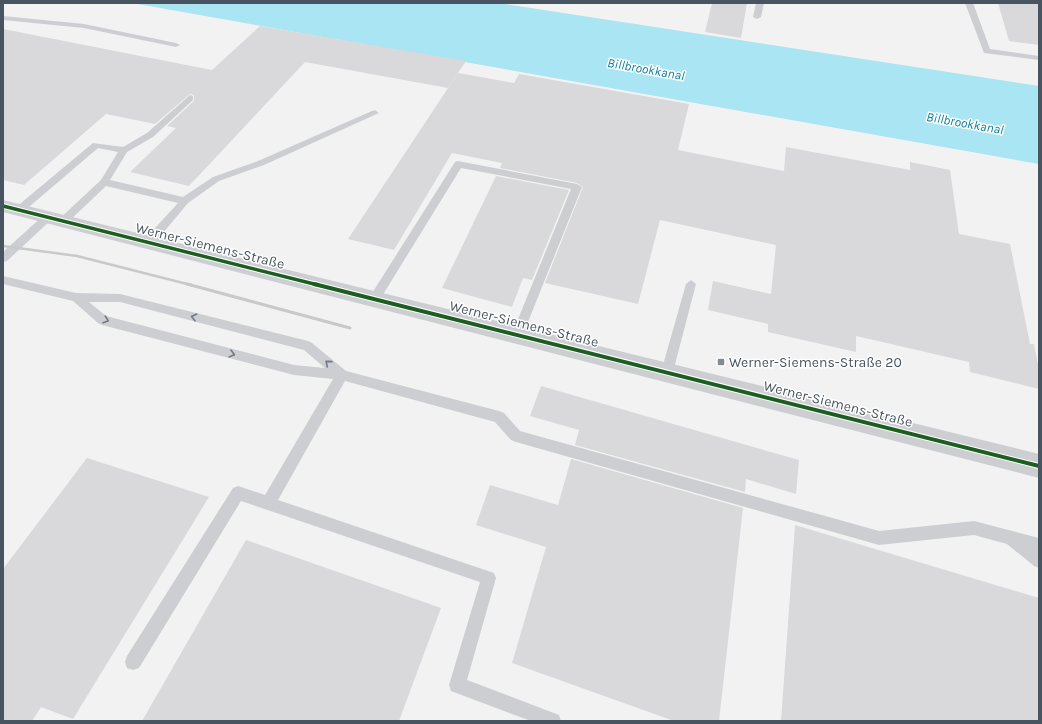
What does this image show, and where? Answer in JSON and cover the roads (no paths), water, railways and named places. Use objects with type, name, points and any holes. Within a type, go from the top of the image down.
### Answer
[{"type":"street","name":"Werner-Siemens-Straße","points":[[11,208],[375,298],[1039,466]]},
{"type":"lane","points":[[757,17],[760,3]]},
{"type":"lane","points":[[969,3],[987,51],[1039,58]]},
{"type":"lane","points":[[3,18],[84,26],[176,45]]},
{"type":"lane","points":[[3,258],[104,182],[124,150],[150,135],[190,98]]},
{"type":"lane","points":[[149,242],[185,201],[216,179],[261,163],[375,113]]},
{"type":"lane","points":[[11,208],[96,145],[124,150]]},
{"type":"lane","points":[[375,298],[458,164],[577,187],[518,334]]},
{"type":"lane","points":[[104,182],[185,201]]},
{"type":"lane","points":[[3,280],[76,297],[120,298],[308,346],[342,375]]},
{"type":"lane","points":[[667,372],[691,284]]},
{"type":"lane","points":[[76,297],[102,320],[294,370],[342,375],[499,417],[516,436],[879,538],[974,528],[1039,545]]},
{"type":"lane","points":[[268,503],[342,375]]},
{"type":"lane","points":[[133,662],[238,493],[489,578],[457,685],[553,721]]},
{"type":"lane","points":[[1008,537],[1039,561]]},
{"type":"water","name":"Billbrookkanal","points":[[132,3],[499,3],[1039,86],[1039,164]]},
{"type":"railway","points":[[3,246],[77,256],[191,285]]},
{"type":"railway","points":[[187,284],[350,328]]},
{"type":"place","name":"Werner-Siemens-Straße 20","points":[[721,362]]}]
